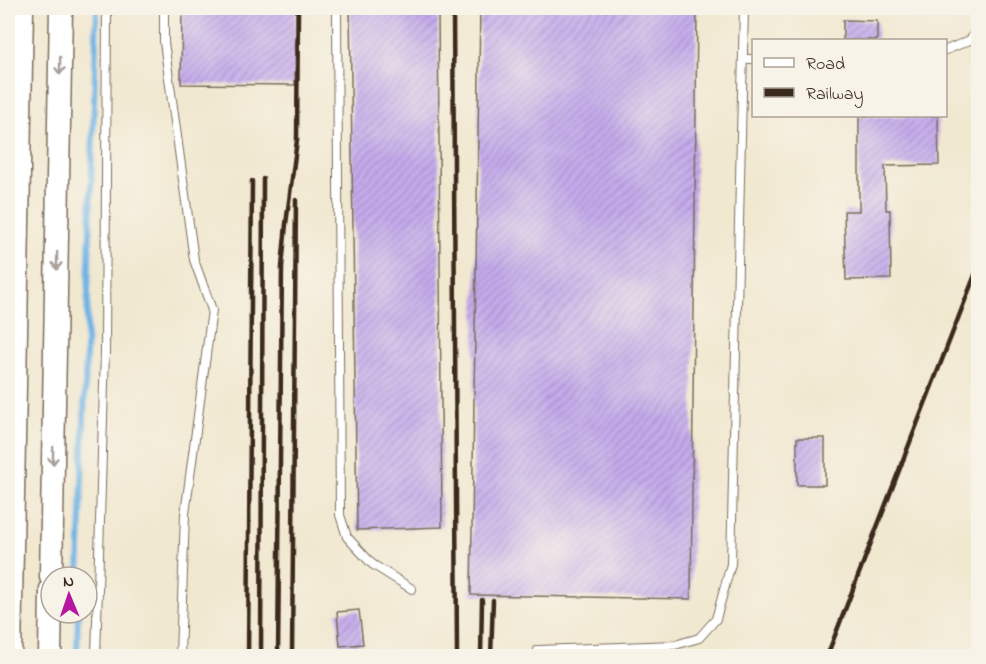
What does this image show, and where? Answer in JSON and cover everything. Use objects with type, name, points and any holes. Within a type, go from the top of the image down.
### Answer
[{"type":"main road","points":[[10,657],[10,535],[22,8]]},
{"type":"main road","points":[[51,565],[61,8]]},
{"type":"main road","points":[[50,625],[50,657]]},
{"type":"lane","points":[[96,657],[105,351],[107,8]]},
{"type":"lane","points":[[164,8],[164,42],[194,260],[212,310],[185,514],[180,657]]},
{"type":"lane","points":[[337,8],[340,515],[347,537],[372,564],[412,589]]},
{"type":"lane","points":[[538,650],[675,645],[699,638],[716,619],[731,564],[744,8]]},
{"type":"lane","points":[[947,49],[970,40],[978,27]]},
{"type":"lane","points":[[743,60],[752,59]]},
{"type":"building","points":[[182,8],[296,8],[295,85],[181,84]]},
{"type":"building","points":[[350,8],[438,8],[442,527],[357,530]]},
{"type":"building","points":[[480,8],[697,8],[691,599],[471,595]]},
{"type":"building","points":[[843,20],[877,21],[877,39],[843,39]]},
{"type":"building","points":[[859,117],[938,117],[939,165],[885,166],[886,210],[890,210],[891,279],[846,280],[844,211],[859,211]]},
{"type":"building","points":[[797,438],[825,438],[825,485],[797,485]]},
{"type":"building","points":[[359,610],[363,644],[340,646],[337,612]]},
{"type":"waterway","points":[[79,565],[97,8]]},
{"type":"waterway","points":[[77,656],[78,625]]},
{"type":"railway","points":[[278,656],[282,267],[297,140],[298,8]]},
{"type":"railway","points":[[453,8],[457,656]]},
{"type":"railway","points":[[261,656],[263,179]]},
{"type":"railway","points":[[248,656],[252,181]]},
{"type":"railway","points":[[292,656],[296,200]]},
{"type":"railway","points":[[827,656],[978,267]]},
{"type":"railway","points":[[481,656],[482,600]]},
{"type":"railway","points":[[491,656],[493,600]]}]
